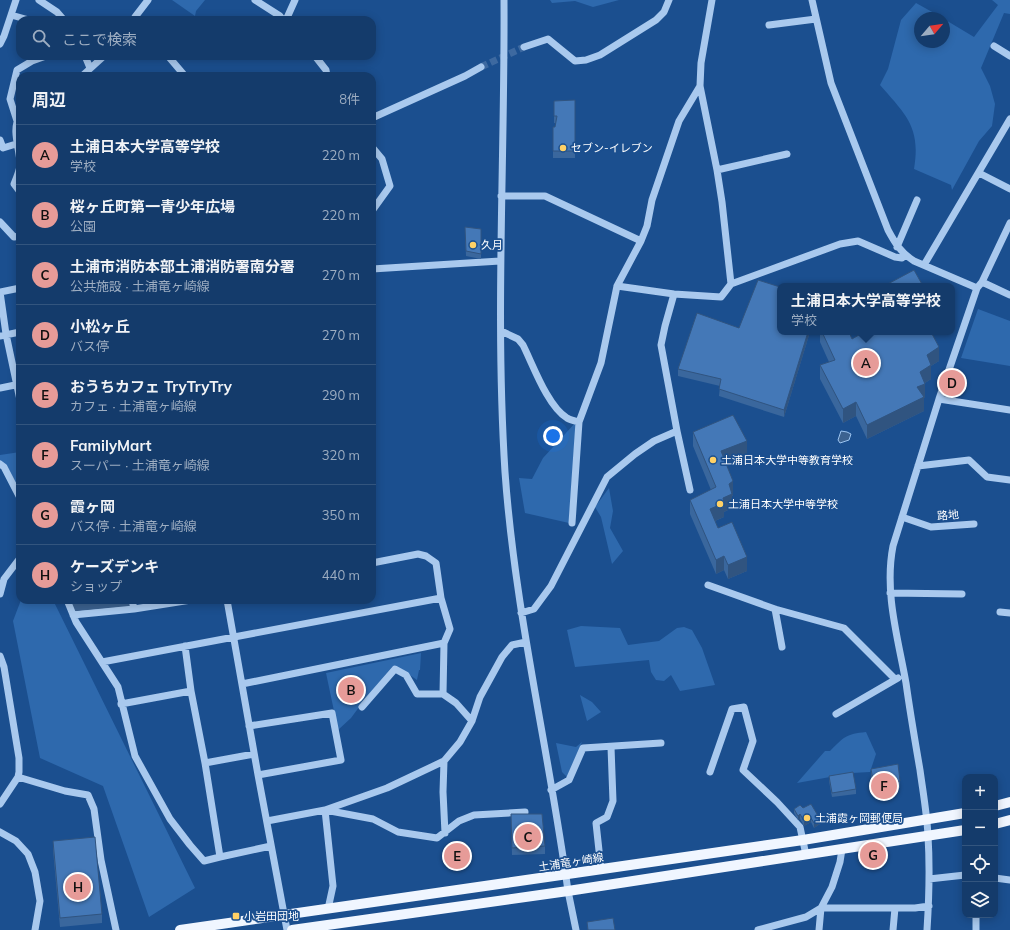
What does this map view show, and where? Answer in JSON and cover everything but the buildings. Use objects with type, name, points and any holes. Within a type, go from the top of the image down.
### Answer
[{"type":"main road","points":[[998,805],[1010,802]]},
{"type":"main road","name":"土浦竜ヶ崎線","points":[[180,930],[803,840],[962,813]]},
{"type":"main road","points":[[998,823],[1010,820]]},
{"type":"main road","points":[[292,930],[962,830]]},
{"type":"street","points":[[0,44],[16,0]]},
{"type":"street","points":[[39,0],[58,12],[61,16]]},
{"type":"street","points":[[137,16],[148,0]]},
{"type":"street","points":[[255,0],[280,16]]},
{"type":"street","points":[[288,16],[295,0]]},
{"type":"street","points":[[504,0],[500,261],[502,408],[506,474],[521,613],[576,930]]},
{"type":"street","points":[[524,47],[548,39],[575,61],[586,60],[600,55],[656,20],[664,12],[669,0]]},
{"type":"street","points":[[712,0],[701,63],[700,86],[717,170],[731,284]]},
{"type":"street","points":[[812,0],[833,89],[885,222],[897,247],[905,256],[924,265],[1010,295]]},
{"type":"street","points":[[11,15],[16,16]]},
{"type":"street","points":[[768,25],[816,19]]},
{"type":"street","points":[[994,46],[1010,56]]},
{"type":"street","points":[[17,72],[17,70],[35,60]]},
{"type":"street","points":[[87,60],[90,68]]},
{"type":"street","points":[[86,72],[99,60]]},
{"type":"street","points":[[171,60],[182,72]]},
{"type":"street","points":[[318,60],[326,72]]},
{"type":"street","points":[[376,116],[465,76],[481,66]]},
{"type":"street","points":[[16,74],[10,99],[16,114]]},
{"type":"street","points":[[572,523],[579,422],[601,363],[617,286],[641,241],[647,226],[652,200],[679,121],[700,86]]},
{"type":"street","points":[[924,265],[1010,119]]},
{"type":"street","points":[[0,140],[3,148],[16,144]]},
{"type":"street","points":[[376,152],[382,159],[390,186],[376,205]]},
{"type":"street","points":[[717,170],[787,154]]},
{"type":"street","points":[[979,172],[1010,189]]},
{"type":"street","points":[[501,196],[545,196],[641,241]]},
{"type":"street","points":[[897,247],[917,200]]},
{"type":"street","points":[[0,222],[14,237],[16,237]]},
{"type":"street","points":[[927,930],[929,879],[927,819],[904,676],[893,619],[889,577],[890,558],[939,399],[979,285],[1010,223]]},
{"type":"street","points":[[617,286],[674,294],[721,297],[731,284],[840,244],[858,241],[895,256],[902,258],[905,256]]},
{"type":"street","points":[[376,269],[500,261]]},
{"type":"street","points":[[16,289],[0,292],[3,335],[16,377]]},
{"type":"street","points":[[674,294],[664,326],[661,345],[690,490]]},
{"type":"street","points":[[501,332],[518,339],[523,345],[549,399],[555,408],[566,418],[579,422]]},
{"type":"street","points":[[3,335],[16,333]]},
{"type":"street","points":[[0,388],[16,384]]},
{"type":"street","points":[[939,399],[1010,410]]},
{"type":"street","points":[[521,613],[534,609],[552,586],[607,477],[635,454],[654,441],[677,431]]},
{"type":"street","points":[[918,466],[969,460],[987,477],[1010,480]]},
{"type":"street","points":[[0,464],[4,467],[16,490]]},
{"type":"street","name":"路地","points":[[902,517],[931,527],[974,524]]},
{"type":"street","points":[[376,562],[418,554],[426,556],[436,563],[441,598],[450,629],[444,643],[442,694]]},
{"type":"street","points":[[0,594],[4,580],[16,564]]},
{"type":"street","points":[[708,585],[775,609],[844,628],[895,679]]},
{"type":"street","points":[[890,593],[962,594]]},
{"type":"street","points":[[102,662],[441,598]]},
{"type":"street","points":[[69,604],[76,622],[118,687],[135,756],[170,818],[190,846],[204,861],[220,856],[271,846]]},
{"type":"street","points":[[133,604],[134,609]]},
{"type":"street","points":[[73,614],[134,609],[165,604]]},
{"type":"street","points":[[228,604],[287,930]]},
{"type":"street","points":[[775,609],[782,647]]},
{"type":"street","points":[[1000,612],[1010,613]]},
{"type":"street","points":[[267,821],[325,810],[387,788],[444,761],[460,742],[472,721],[480,697],[502,657],[512,645],[526,642]]},
{"type":"street","points":[[242,684],[444,643]]},
{"type":"street","points":[[185,646],[191,691],[205,763],[220,856]]},
{"type":"street","points":[[0,656],[4,667],[19,758],[18,777],[0,804]]},
{"type":"street","points":[[362,707],[395,669],[406,675],[417,694],[442,694],[456,703],[472,721]]},
{"type":"street","points":[[836,714],[895,679],[904,676]]},
{"type":"street","points":[[121,704],[191,691]]},
{"type":"street","points":[[710,772],[732,709],[744,707],[753,741],[743,770],[777,802],[800,827],[806,854]]},
{"type":"street","points":[[249,726],[332,712],[338,744],[340,760],[258,775]]},
{"type":"street","points":[[551,790],[569,780],[583,748],[662,743]]},
{"type":"street","points":[[601,869],[596,823],[607,816],[613,801],[611,747]]},
{"type":"street","points":[[205,763],[254,754]]},
{"type":"street","points":[[444,761],[443,792],[445,833]]},
{"type":"street","points":[[18,777],[64,791],[88,794],[94,809],[102,860],[116,930]]},
{"type":"street","points":[[325,810],[373,819],[398,832],[437,838],[459,821],[474,814],[525,812]]},
{"type":"street","points":[[325,810],[333,886],[328,909]]},
{"type":"street","points":[[0,832],[16,841],[28,854],[35,872],[40,901],[36,930]]},
{"type":"street","points":[[819,930],[821,908],[832,887],[840,862],[842,849]]},
{"type":"street","points":[[929,879],[962,875]]},
{"type":"street","points":[[998,878],[1010,880]]},
{"type":"street","points":[[758,930],[806,917],[821,908],[895,908],[929,906]]},
{"type":"street","points":[[893,930],[895,908]]},
{"type":"street","points":[[976,918],[976,930]]},
{"type":"shaded area","points":[[172,0],[205,0],[196,11],[195,16]]},
{"type":"shaded area","points":[[550,0],[619,0],[593,7],[575,1],[552,3]]},
{"type":"shaded area","points":[[992,0],[1010,0],[1010,14],[1004,13],[981,68],[990,86],[995,104],[992,126],[979,141],[952,190],[951,185],[914,169],[916,155],[915,142],[909,122],[880,85],[888,69],[901,20],[916,3],[932,12],[914,12],[914,48],[950,48],[950,23],[974,37],[998,5]]},
{"type":"shaded area","points":[[978,309],[1010,321],[1010,366],[961,358]]},
{"type":"shaded area","points":[[576,422],[569,523],[525,513],[519,478],[532,479],[543,458]]},
{"type":"shaded area","points":[[841,431],[851,434],[849,440],[840,443],[838,440]]},
{"type":"shaded area","points":[[16,453],[16,484],[7,467],[0,461],[0,455]]},
{"type":"shaded area","points":[[609,488],[613,511],[610,528],[623,551],[612,564],[601,517],[595,507]]},
{"type":"shaded area","points":[[19,604],[55,604],[195,888],[149,917],[103,786],[40,758],[13,621]]},
{"type":"shaded area","points":[[71,604],[131,604],[131,607],[74,612]]},
{"type":"shaded area","points":[[581,626],[620,628],[628,645],[659,641],[677,628],[684,627],[692,630],[702,648],[715,685],[680,691],[671,675],[664,681],[656,680],[651,672],[649,660],[575,667],[567,630]]},
{"type":"shaded area","points":[[421,653],[420,670],[417,680],[404,671],[392,667],[351,718],[338,730],[326,673]]},
{"type":"shaded area","points":[[580,695],[592,702],[601,712],[587,721]]},
{"type":"shaded area","points":[[866,732],[876,754],[870,772],[852,773],[797,783],[825,751],[830,751],[842,739],[850,735]]},
{"type":"shaded area","points":[[582,742],[567,777],[562,772],[556,743],[576,747]]},
{"type":"tunnel","points":[[481,67],[524,47]]},
{"type":"place","name":"セブン-イレブン","points":[[563,148]]},
{"type":"place","name":"久月","points":[[473,245]]},
{"type":"place","name":"土浦日本大学高等学校","points":[[866,363]]},
{"type":"place","name":"小松ヶ丘","points":[[952,383]]},
{"type":"place","name":"土浦日本大学中等教育学校","points":[[713,460]]},
{"type":"place","name":"土浦日本大学中等学校","points":[[720,504]]},
{"type":"place","name":"桜ヶ丘町第一青少年広場","points":[[351,690]]},
{"type":"place","name":"FamilyMart","points":[[884,786]]},
{"type":"place","name":"土浦霞ヶ岡郵便局","points":[[807,818]]},
{"type":"place","name":"土浦市消防本部土浦消防署南分署","points":[[528,837]]},
{"type":"place","name":"霞ヶ岡","points":[[873,855]]},
{"type":"place","name":"おうちカフェ TryTryTry","points":[[457,856]]},
{"type":"place","name":"ケーズデンキ","points":[[78,887]]},
{"type":"place","name":"小岩田団地","points":[[236,916]]}]
